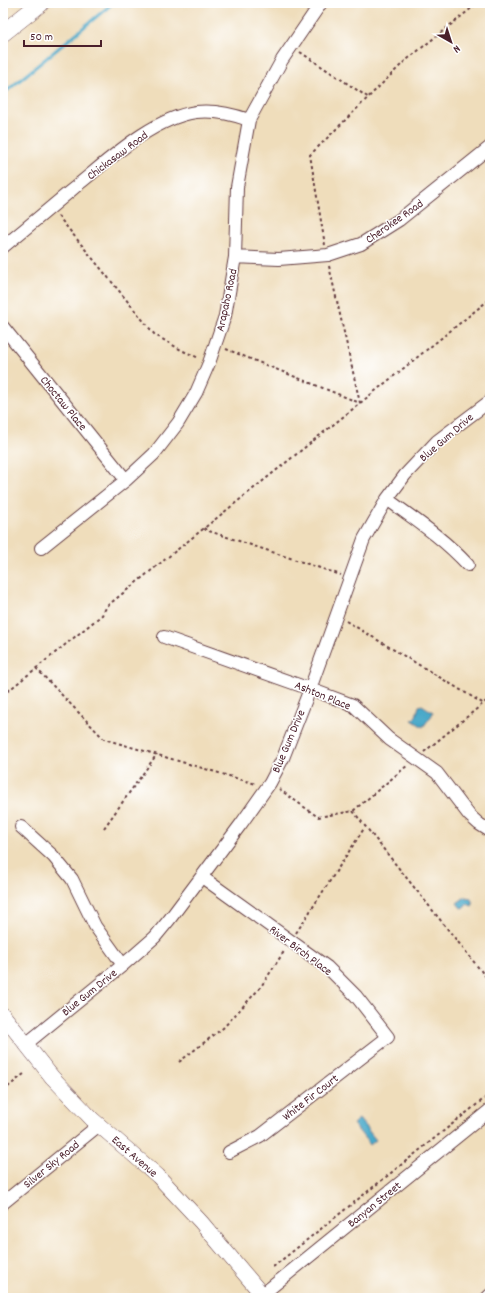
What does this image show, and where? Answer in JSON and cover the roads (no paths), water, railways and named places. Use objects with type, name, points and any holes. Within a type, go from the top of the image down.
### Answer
[{"type":"highway","points":[[3,33],[41,3]]},
{"type":"main road","name":"East Avenue","points":[[3,1015],[52,1076],[100,1125],[158,1176],[201,1222],[262,1297]]},
{"type":"street","name":"Arapaho Road","points":[[41,548],[126,480],[154,454],[178,423],[196,393],[209,363],[225,316],[235,257],[237,187],[249,120],[282,60],[321,3]]},
{"type":"street","name":"Chickasaw Road","points":[[3,247],[112,157],[139,137],[167,121],[195,112],[211,111],[234,114],[249,120]]},
{"type":"street","name":"Cherokee Road","points":[[235,257],[279,260],[326,256],[362,244],[399,220],[490,147]]},
{"type":"street","name":"Choctaw Place","points":[[3,326],[126,480]]},
{"type":"street","name":"Blue Gum Drive","points":[[26,1044],[155,937],[242,824],[268,785],[283,758],[364,538],[387,499],[405,475],[437,441],[490,401]]},
{"type":"street","points":[[387,499],[435,533],[468,565]]},
{"type":"street","name":"Ashton Place","points":[[164,637],[310,688],[353,705],[389,739],[437,773],[469,815],[479,824],[490,830]]},
{"type":"street","points":[[21,826],[53,856],[72,879],[95,926],[123,965]]},
{"type":"street","name":"River Birch Place","points":[[202,877],[327,967],[356,996],[388,1036]]},
{"type":"street","name":"White Fir Court","points":[[229,1152],[260,1136],[388,1036]]},
{"type":"street","name":"Banyan Street","points":[[262,1297],[490,1110]]},
{"type":"street","name":"Silver Sky Road","points":[[3,1203],[100,1125]]},
{"type":"street","points":[[487,1298],[490,1295]]},
{"type":"water","points":[[422,705],[433,712],[423,727],[412,720],[416,716],[419,706]]},
{"type":"water","points":[[465,897],[471,898],[473,905],[467,904],[465,907],[461,908],[457,903]]},
{"type":"water","points":[[359,1119],[376,1140],[370,1145],[353,1124]]},
{"type":"waterway","points":[[3,94],[113,3]]}]
